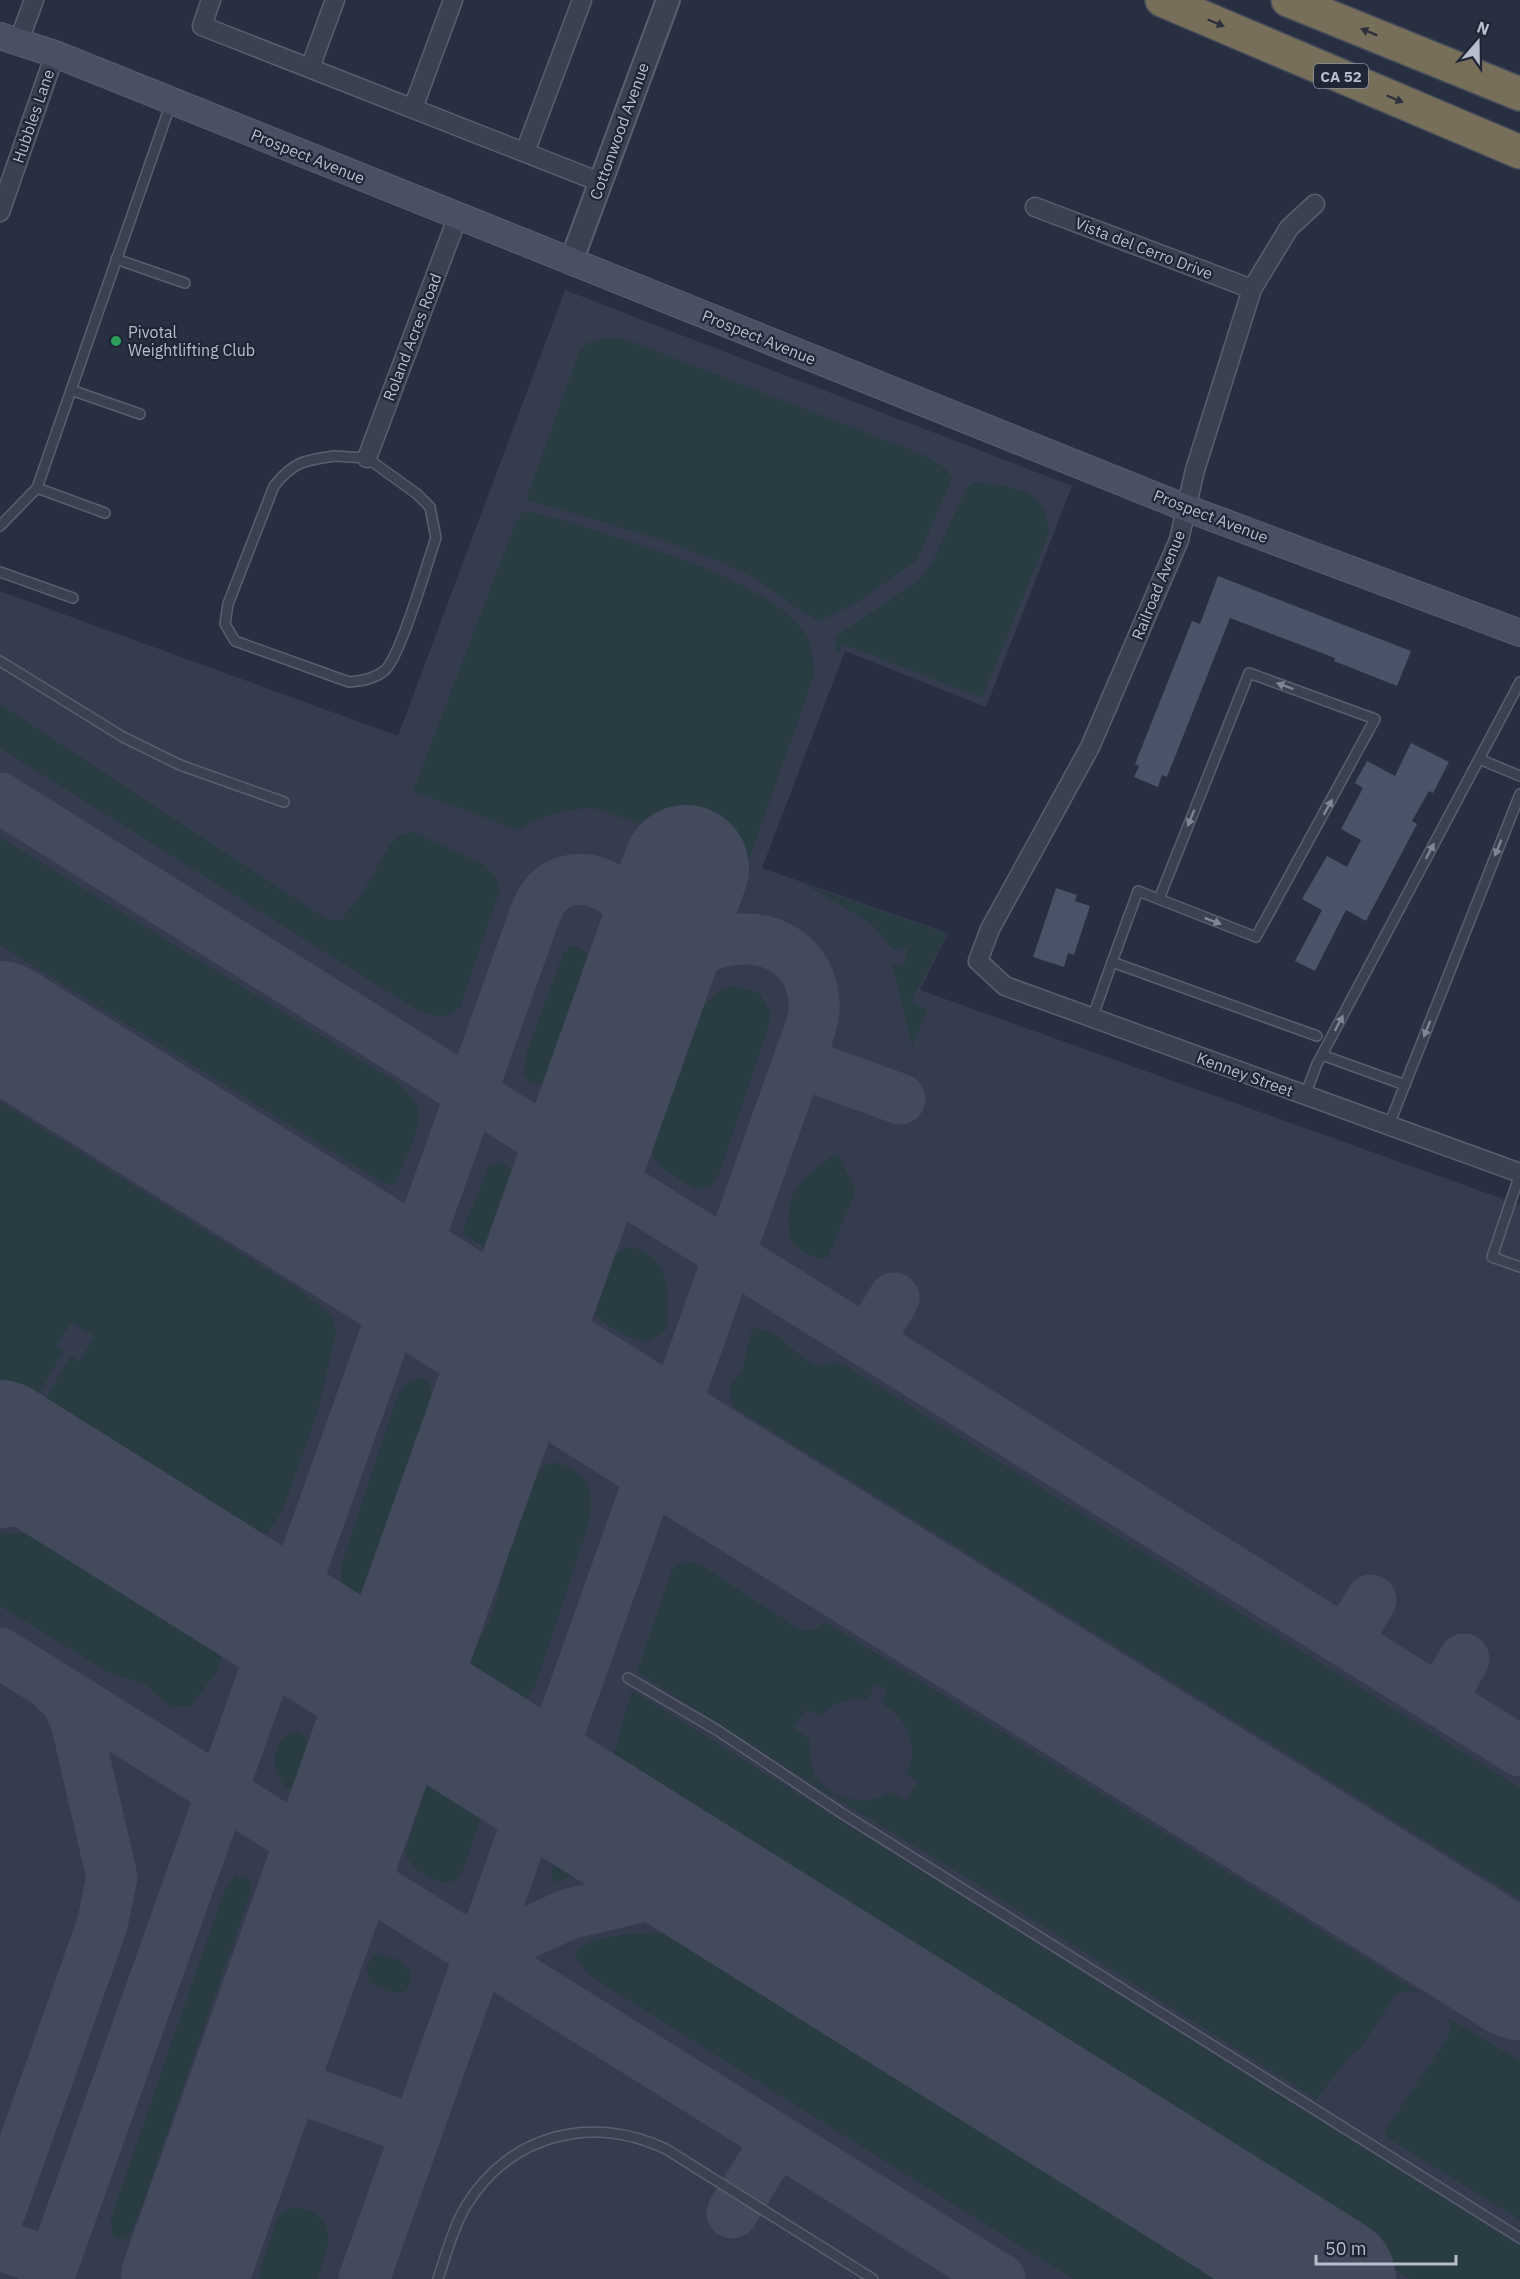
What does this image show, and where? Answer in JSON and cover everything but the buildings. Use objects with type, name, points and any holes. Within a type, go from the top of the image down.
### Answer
[{"type":"highway","name":"CA 52","points":[[1162,0],[1520,152]]},
{"type":"highway","points":[[1288,0],[1520,94]]},
{"type":"main road","name":"Prospect Avenue","points":[[9,39],[55,54],[1186,508],[1520,633]]},
{"type":"street","points":[[9,39],[34,0]]},
{"type":"street","points":[[211,0],[202,26],[600,182]]},
{"type":"street","points":[[310,68],[335,0]]},
{"type":"street","points":[[413,108],[453,0]]},
{"type":"street","points":[[525,152],[582,0]]},
{"type":"street","name":"Cottonwood Avenue","points":[[571,262],[668,0]]},
{"type":"street","name":"Hubbles Lane","points":[[0,212],[55,54]]},
{"type":"street","name":"Railroad Avenue","points":[[978,961],[990,929],[1090,747],[1179,540],[1195,470],[1252,289],[1289,228],[1315,204]]},
{"type":"street","name":"Vista del Cerro Drive","points":[[1035,207],[1252,289]]},
{"type":"street","name":"Roland Acres Road","points":[[367,458],[458,216]]},
{"type":"street","name":"Kenney Street","points":[[978,961],[1005,986],[1520,1173]]},
{"type":"lane","points":[[0,526],[37,488],[171,101]]},
{"type":"lane","points":[[116,259],[185,283]]},
{"type":"lane","points":[[71,390],[140,414]]},
{"type":"lane","points":[[334,456],[367,458],[417,494],[430,507],[435,522],[436,538],[397,651],[386,671],[368,680],[350,682],[235,641],[225,624],[228,604],[274,486],[286,471],[305,460],[334,456]]},
{"type":"lane","points":[[37,488],[105,513]]},
{"type":"lane","points":[[0,572],[73,598]]},
{"type":"lane","points":[[0,661],[123,737],[180,765],[284,802]]},
{"type":"lane","points":[[1092,1019],[1138,891],[1256,938],[1375,719],[1249,673],[1159,899]]},
{"type":"lane","points":[[1305,1095],[1322,1055],[1520,682]]},
{"type":"lane","points":[[1479,759],[1520,776]]},
{"type":"lane","points":[[1389,1125],[1520,794]]},
{"type":"lane","points":[[1112,962],[1317,1036]]},
{"type":"lane","points":[[1322,1055],[1405,1085]]},
{"type":"lane","points":[[1520,1173],[1491,1257],[1520,1268]]},
{"type":"lane","points":[[628,1678],[717,1730],[843,1814],[1520,2238]]},
{"type":"lane","points":[[438,2279],[465,2209],[493,2172],[520,2152],[538,2143],[582,2132],[634,2136],[666,2149],[873,2279]]},
{"type":"shaded area","points":[[565,290],[1072,486],[986,707],[845,651],[762,868],[948,933],[920,990],[1520,1205],[1520,2279],[0,2279],[0,591],[398,736]]},
{"type":"shaded area","points":[[605,338],[625,339],[926,456],[945,468],[952,478],[917,560],[858,602],[820,621],[799,610],[750,575],[713,559],[634,531],[526,500],[579,352],[587,343]]},
{"type":"shaded area","points":[[974,482],[1015,488],[1035,498],[1042,506],[1047,518],[1049,534],[982,698],[843,644],[839,653],[835,651],[836,636],[919,580],[933,561],[967,487]]},
{"type":"shaded area","points":[[523,512],[534,512],[640,544],[721,575],[757,593],[786,613],[806,635],[813,660],[814,675],[749,860],[593,808],[554,814],[536,820],[518,830],[413,791],[516,522]]},
{"type":"shaded area","points":[[0,704],[326,919],[341,920],[363,892],[391,843],[400,835],[413,832],[485,865],[495,877],[500,890],[460,1007],[444,1016],[417,1010],[0,748]]},
{"type":"shaded area","points":[[0,837],[396,1082],[417,1106],[418,1123],[396,1182],[392,1185],[381,1182],[0,945]]},
{"type":"shaded area","points":[[804,884],[947,934],[911,1001],[928,1010],[912,1046],[892,964],[904,966],[907,948],[893,950],[872,924]]},
{"type":"shaded area","points":[[575,945],[586,952],[588,963],[550,1073],[541,1084],[533,1083],[523,1075],[527,1051],[563,954],[569,947]]},
{"type":"shaded area","points":[[732,986],[759,992],[770,1012],[769,1025],[718,1176],[712,1186],[694,1189],[662,1168],[653,1156],[654,1132],[701,1008],[723,988]]},
{"type":"shaded area","points":[[0,1102],[301,1291],[333,1317],[336,1334],[317,1413],[283,1510],[267,1534],[237,1534],[180,1508],[35,1416],[71,1356],[80,1361],[94,1336],[71,1322],[57,1345],[64,1351],[27,1413],[0,1395]]},
{"type":"shaded area","points":[[834,1155],[838,1155],[856,1191],[828,1257],[817,1258],[802,1251],[790,1239],[789,1210],[796,1189],[803,1180]]},
{"type":"shaded area","points":[[499,1162],[512,1169],[513,1181],[490,1250],[463,1234],[489,1166]]},
{"type":"shaded area","points":[[626,1247],[642,1251],[653,1257],[665,1277],[668,1302],[667,1329],[645,1341],[615,1330],[600,1319],[593,1309],[608,1265]]},
{"type":"shaded area","points":[[755,1328],[779,1337],[803,1358],[815,1365],[843,1364],[1520,1788],[1520,1899],[732,1406],[730,1386],[742,1371],[751,1332]]},
{"type":"shaded area","points":[[422,1378],[430,1383],[432,1394],[371,1585],[364,1602],[356,1608],[350,1606],[342,1591],[341,1567],[396,1401],[405,1385],[412,1380]]},
{"type":"shaded area","points":[[558,1463],[577,1472],[587,1484],[591,1499],[590,1519],[536,1684],[522,1702],[509,1704],[493,1699],[474,1685],[471,1679],[471,1663],[492,1614],[519,1513],[527,1493],[547,1464]]},
{"type":"shaded area","points":[[31,1533],[62,1540],[91,1552],[202,1623],[216,1640],[222,1657],[218,1670],[191,1706],[170,1707],[146,1685],[111,1674],[0,1606],[0,1534]]},
{"type":"shaded area","points":[[690,1561],[705,1567],[800,1630],[814,1630],[824,1621],[1419,1992],[1409,1991],[1396,1994],[1361,2048],[1351,2055],[1316,2099],[956,1871],[833,1797],[834,1794],[855,1800],[869,1800],[889,1792],[906,1800],[918,1782],[906,1774],[912,1756],[908,1733],[895,1713],[882,1704],[887,1689],[875,1684],[868,1699],[836,1704],[820,1717],[806,1709],[794,1728],[810,1740],[813,1770],[816,1777],[833,1793],[831,1796],[637,1672],[671,1572],[677,1565]]},
{"type":"shaded area","points":[[632,1690],[1520,2246],[1520,2279],[1410,2279],[660,1805],[629,1784],[612,1760]]},
{"type":"shaded area","points":[[297,1731],[304,1735],[308,1742],[310,1758],[309,1768],[300,1792],[294,1793],[280,1779],[275,1760],[280,1742],[287,1735]]},
{"type":"shaded area","points":[[438,1772],[453,1779],[467,1790],[477,1803],[481,1818],[460,1877],[445,1882],[436,1881],[420,1872],[405,1851],[430,1774]]},
{"type":"shaded area","points":[[569,1861],[596,1867],[555,1882],[552,1879],[552,1869],[556,1864]]},
{"type":"shaded area","points":[[236,1875],[250,1881],[251,1891],[138,2217],[129,2237],[120,2240],[112,2235],[111,2218],[221,1900],[227,1886]]},
{"type":"shaded area","points":[[667,1933],[728,1952],[1255,2279],[1073,2279],[590,1976],[577,1960],[575,1953],[582,1946],[604,1938],[631,1934]]},
{"type":"shaded area","points":[[374,1954],[400,1960],[410,1971],[408,1988],[403,1992],[390,1992],[369,1982],[367,1967]]},
{"type":"shaded area","points":[[1447,2017],[1520,2061],[1520,2220],[1386,2137],[1385,2131],[1446,2040],[1451,2027]]},
{"type":"shaded area","points":[[296,2207],[311,2211],[326,2225],[328,2245],[318,2279],[260,2279],[260,2268],[279,2216],[285,2210]]},
{"type":"taxiway","points":[[0,798],[1520,1751]]},
{"type":"taxiway","points":[[48,2279],[535,914],[546,894],[559,884],[572,880],[587,880],[601,884],[626,901],[635,913],[640,927],[642,964],[639,1001]]},
{"type":"taxiway","points":[[364,2279],[807,1039],[814,1008],[810,982],[802,967],[791,955],[778,946],[746,939],[728,940],[690,955],[639,1001]]},
{"type":"taxiway","points":[[0,1029],[110,1098]]},
{"type":"taxiway","points":[[798,1062],[900,1099]]},
{"type":"taxiway","points":[[868,1342],[894,1298]]},
{"type":"taxiway","points":[[0,1503],[45,1495],[83,1500],[272,1618]]},
{"type":"taxiway","points":[[1346,1642],[1371,1600]]},
{"type":"taxiway","points":[[0,1653],[1000,2279]]},
{"type":"taxiway","points":[[1440,1701],[1464,1659]]},
{"type":"taxiway","points":[[0,2212],[102,1925],[112,1877],[76,1722],[67,1702],[51,1685]]},
{"type":"taxiway","points":[[480,1954],[569,1914],[701,1883]]},
{"type":"taxiway","points":[[257,2073],[417,2131]]},
{"type":"taxiway","points":[[732,2213],[777,2140]]},
{"type":"taxiway","points":[[0,2244],[53,2265]]},
{"type":"runway","points":[[184,2279],[686,868]]},
{"type":"runway","points":[[0,1024],[1520,1977]]},
{"type":"runway","points":[[0,1443],[1333,2279]]},
{"type":"place","name":"Pivotal Weightlifting Club","points":[[116,341]]}]
